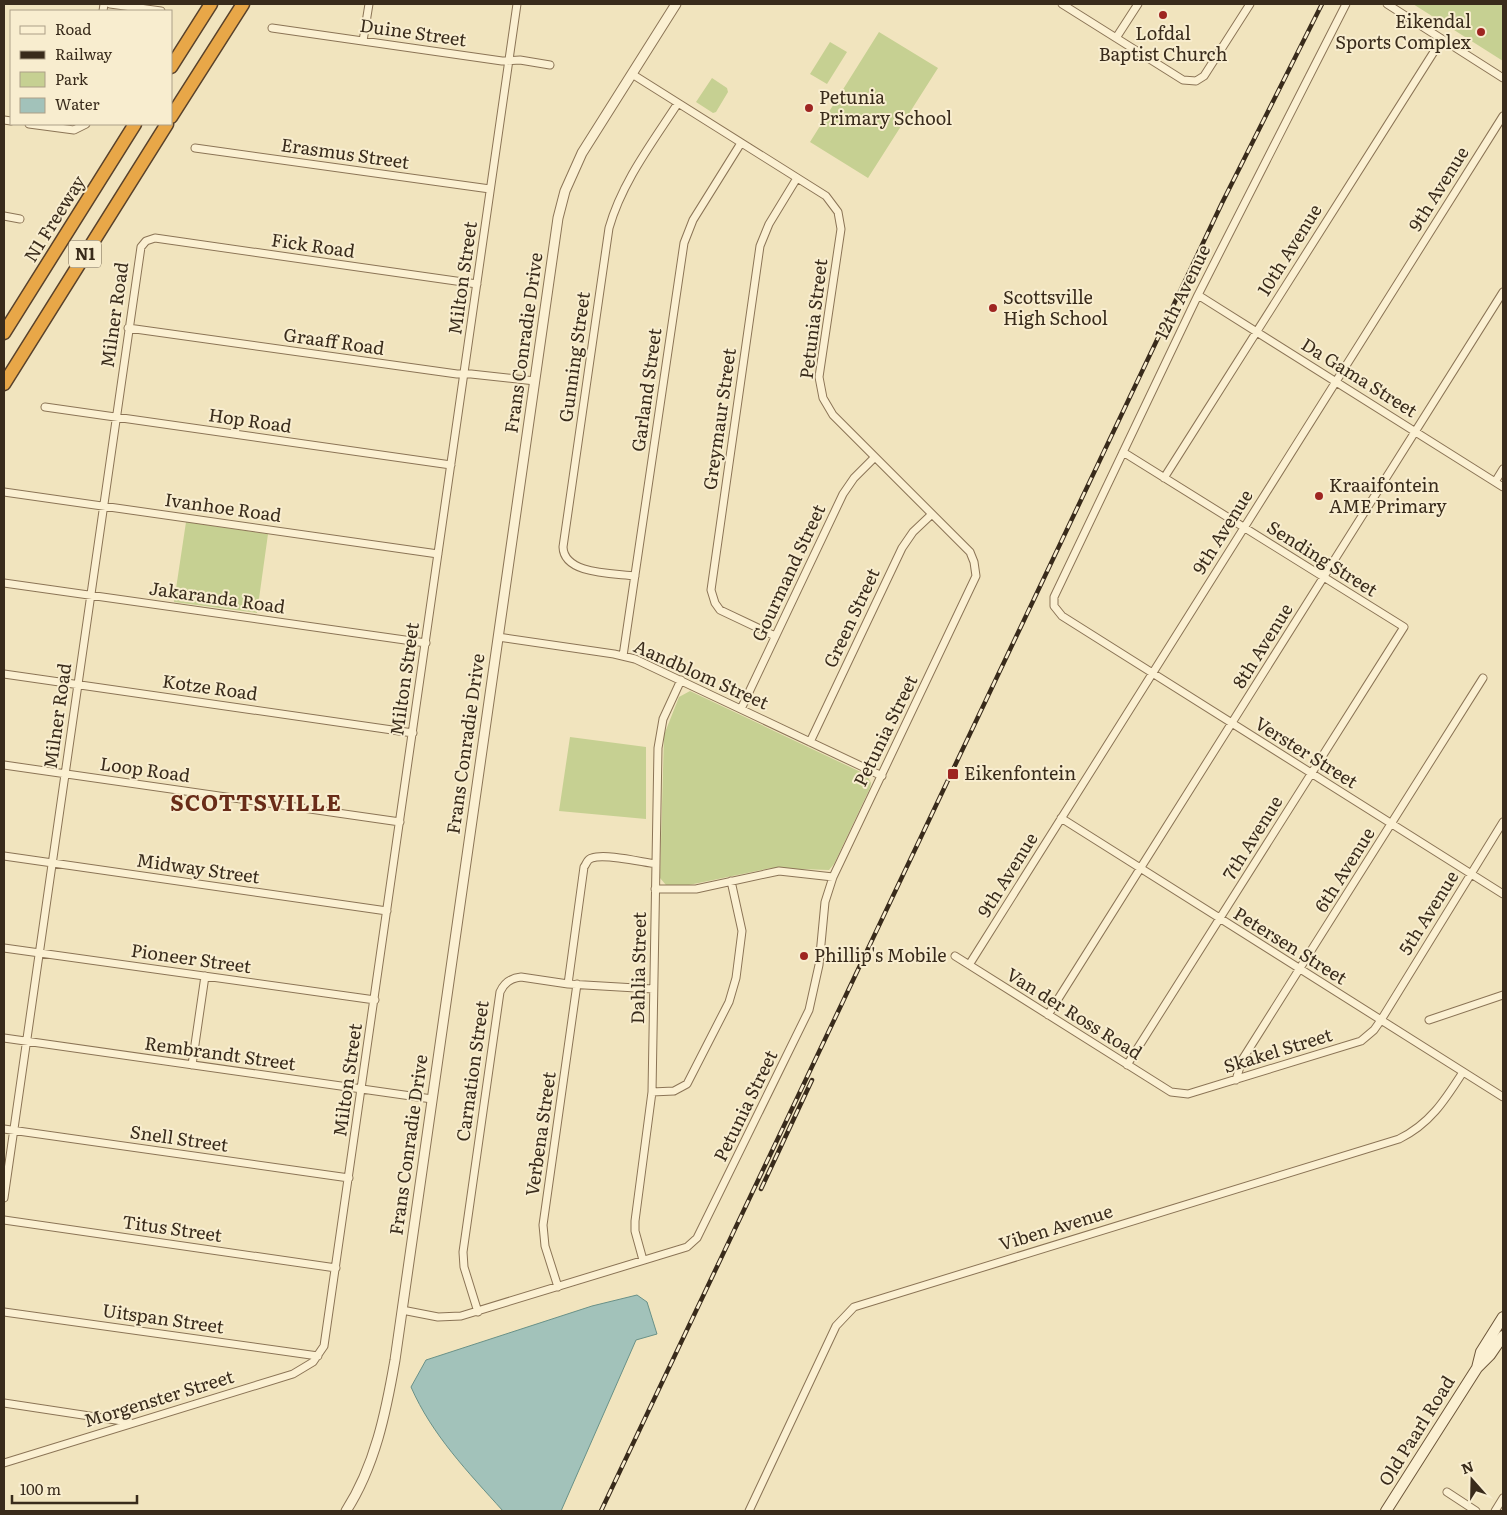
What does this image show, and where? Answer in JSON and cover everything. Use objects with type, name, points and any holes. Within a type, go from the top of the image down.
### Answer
[{"type":"highway","points":[[172,64],[211,4]]},
{"type":"highway","points":[[172,115],[243,4]]},
{"type":"highway","name":"N1 Freeway","points":[[4,333],[134,125]]},
{"type":"highway","name":"N1","points":[[4,384],[166,125]]},
{"type":"main road","name":"Old Paarl Road","points":[[1477,1368],[1481,1352],[1503,1318]]},
{"type":"main road","name":"Old Paarl Road","points":[[1386,1511],[1477,1368],[1490,1355],[1503,1336]]},
{"type":"street","points":[[110,4],[154,10]]},
{"type":"street","points":[[363,41],[369,4]]},
{"type":"street","name":"Milton Street","points":[[318,1356],[327,1334],[517,4]]},
{"type":"street","name":"Frans Conradie Drive","points":[[346,1511],[369,1463],[378,1439],[388,1400],[558,218],[565,191],[582,153],[676,4]]},
{"type":"street","points":[[1062,4],[1183,80],[1196,81],[1204,76],[1250,4]]},
{"type":"street","points":[[1116,38],[1138,4]]},
{"type":"street","name":"12th Avenue","points":[[1054,598],[1198,295],[1346,4]]},
{"type":"street","points":[[1387,4],[1503,78]]},
{"type":"street","name":"Duine Street","points":[[272,28],[550,65]]},
{"type":"street","name":"10th Avenue","points":[[1164,478],[1442,39]]},
{"type":"street","name":"Petunia Street","points":[[402,1310],[453,1317],[478,1312],[687,1247],[698,1238],[809,1010],[819,965],[825,902],[833,878],[976,576],[970,552],[833,415],[821,390],[820,378],[841,223],[838,212],[831,201],[632,74]]},
{"type":"street","name":"Gunning Street","points":[[635,576],[575,567],[566,559],[563,548],[609,228],[629,180],[678,103]]},
{"type":"street","name":"9th Avenue","points":[[969,965],[1503,116]]},
{"type":"street","points":[[36,125],[74,130],[84,125]]},
{"type":"street","name":"Garland Street","points":[[624,656],[684,243],[693,220],[741,143]]},
{"type":"street","name":"Erasmus Street","points":[[195,148],[490,189]]},
{"type":"street","name":"Greymaur Street","points":[[776,636],[720,610],[714,603],[711,590],[760,246],[769,224],[797,178]]},
{"type":"street","points":[[4,216],[20,219]]},
{"type":"street","name":"Fick Road","points":[[146,241],[155,238],[477,284]]},
{"type":"street","name":"Milner Road","points":[[4,1198],[139,251],[146,241]]},
{"type":"street","name":"8th Avenue","points":[[1048,1015],[1503,292]]},
{"type":"street","name":"Da Gama Street","points":[[1198,295],[1503,487]]},
{"type":"street","name":"Graaff Road","points":[[128,328],[464,374],[535,381]]},
{"type":"street","name":"Hop Road","points":[[45,408],[451,465]]},
{"type":"street","name":"Sending Street","points":[[1123,452],[1404,627]]},
{"type":"street","name":"Gourmand Street","points":[[741,709],[843,494],[854,478],[875,457]]},
{"type":"street","points":[[1495,482],[1503,469]]},
{"type":"street","name":"Ivanhoe Road","points":[[4,492],[438,554]]},
{"type":"street","name":"Green Street","points":[[810,742],[902,548],[913,532],[932,514]]},
{"type":"street","name":"Jakaranda Road","points":[[4,583],[426,643]]},
{"type":"street","name":"Verster Street","points":[[1054,598],[1054,606],[1058,614],[1503,894]]},
{"type":"street","name":"7th Avenue","points":[[1127,1065],[1404,627]]},
{"type":"street","name":"Aandblom Street","points":[[498,637],[624,656],[647,663],[882,776]]},
{"type":"street","name":"Kotze Road","points":[[4,674],[413,733]]},
{"type":"street","name":"6th Avenue","points":[[1236,1080],[1242,1060],[1483,678]]},
{"type":"street","name":"Dahlia Street","points":[[643,1260],[635,1231],[635,1222],[652,1092],[655,889],[660,732],[663,719],[681,680]]},
{"type":"street","name":"Loop Road","points":[[4,765],[400,822]]},
{"type":"street","name":"Petersen Street","points":[[1061,818],[1503,1097]]},
{"type":"street","name":"5th Avenue","points":[[1381,1020],[1503,822]]},
{"type":"street","name":"Midway Street","points":[[4,856],[387,911]]},
{"type":"street","points":[[568,984],[584,867],[588,859],[599,857],[656,864]]},
{"type":"street","points":[[655,889],[696,889],[780,871],[833,878]]},
{"type":"street","points":[[652,1092],[674,1091],[687,1084],[731,995],[736,978],[742,931],[731,881]]},
{"type":"street","name":"Pioneer Street","points":[[4,948],[374,1000]]},
{"type":"street","name":"Van der Ross Road","points":[[955,956],[1177,1095]]},
{"type":"street","points":[[192,1065],[204,976]]},
{"type":"street","name":"Carnation Street","points":[[478,1312],[464,1267],[462,1252],[500,992],[503,986],[513,978],[568,984],[653,988]]},
{"type":"street","name":"Verbena Street","points":[[558,1287],[545,1246],[543,1226],[577,984]]},
{"type":"street","points":[[1428,1020],[1503,996]]},
{"type":"street","name":"Skakel Street","points":[[1177,1095],[1188,1094],[1236,1080],[1361,1041],[1374,1030],[1381,1020]]},
{"type":"street","name":"Rembrandt Street","points":[[4,1038],[432,1099]]},
{"type":"street","name":"Viben Avenue","points":[[749,1511],[836,1326],[854,1307],[1399,1139],[1418,1128],[1435,1113],[1463,1072]]},
{"type":"street","name":"Snell Street","points":[[4,1129],[349,1178]]},
{"type":"street","name":"Titus Street","points":[[4,1220],[336,1268]]},
{"type":"street","name":"Uitspan Street","points":[[4,1312],[318,1356]]},
{"type":"street","name":"Morgenster Street","points":[[4,1462],[292,1374],[307,1367],[318,1356]]},
{"type":"street","points":[[4,1403],[133,1423]]},
{"type":"street","points":[[1447,1492],[1476,1511]]},
{"type":"street","points":[[1495,1511],[1503,1498]]},
{"type":"green space","name":"Eikendal Sports Complex","points":[[1413,4],[1503,4],[1503,61]]},
{"type":"green space","points":[[879,32],[938,68],[868,178],[810,142]]},
{"type":"green space","points":[[830,42],[847,52],[827,84],[810,74]]},
{"type":"green space","points":[[712,78],[727,88],[728,92],[716,112],[713,113],[696,102]]},
{"type":"green space","points":[[186,522],[268,534],[257,613],[174,602]]},
{"type":"green space","points":[[690,691],[867,775],[871,783],[870,788],[834,864],[829,870],[771,868],[684,886],[666,885],[660,878],[664,735],[679,697]]},
{"type":"green space","points":[[570,737],[646,747],[646,819],[559,811]]},
{"type":"water","points":[[637,1295],[647,1302],[657,1334],[636,1340],[561,1511],[503,1511],[440,1437],[420,1405],[411,1387],[426,1360],[592,1306]]},
{"type":"railway","points":[[601,1511],[1222,203],[1322,4]]},
{"type":"railway","points":[[761,1189],[812,1080]]},
{"type":"place","name":"Lofdal Baptist Church","points":[[1163,15]]},
{"type":"place","name":"Eikendal Sports Complex","points":[[1481,32]]},
{"type":"place","name":"Petunia Primary School","points":[[809,108]]},
{"type":"place","name":"Scottsville High School","points":[[993,308]]},
{"type":"place","name":"Kraaifontein AME Primary","points":[[1319,496]]},
{"type":"place","name":"Eikenfontein","points":[[953,774]]},
{"type":"place","name":"Phillip's Mobile","points":[[804,956]]},
{"type":"district","name":"SCOTTSVILLE","points":[[256,803]]}]
